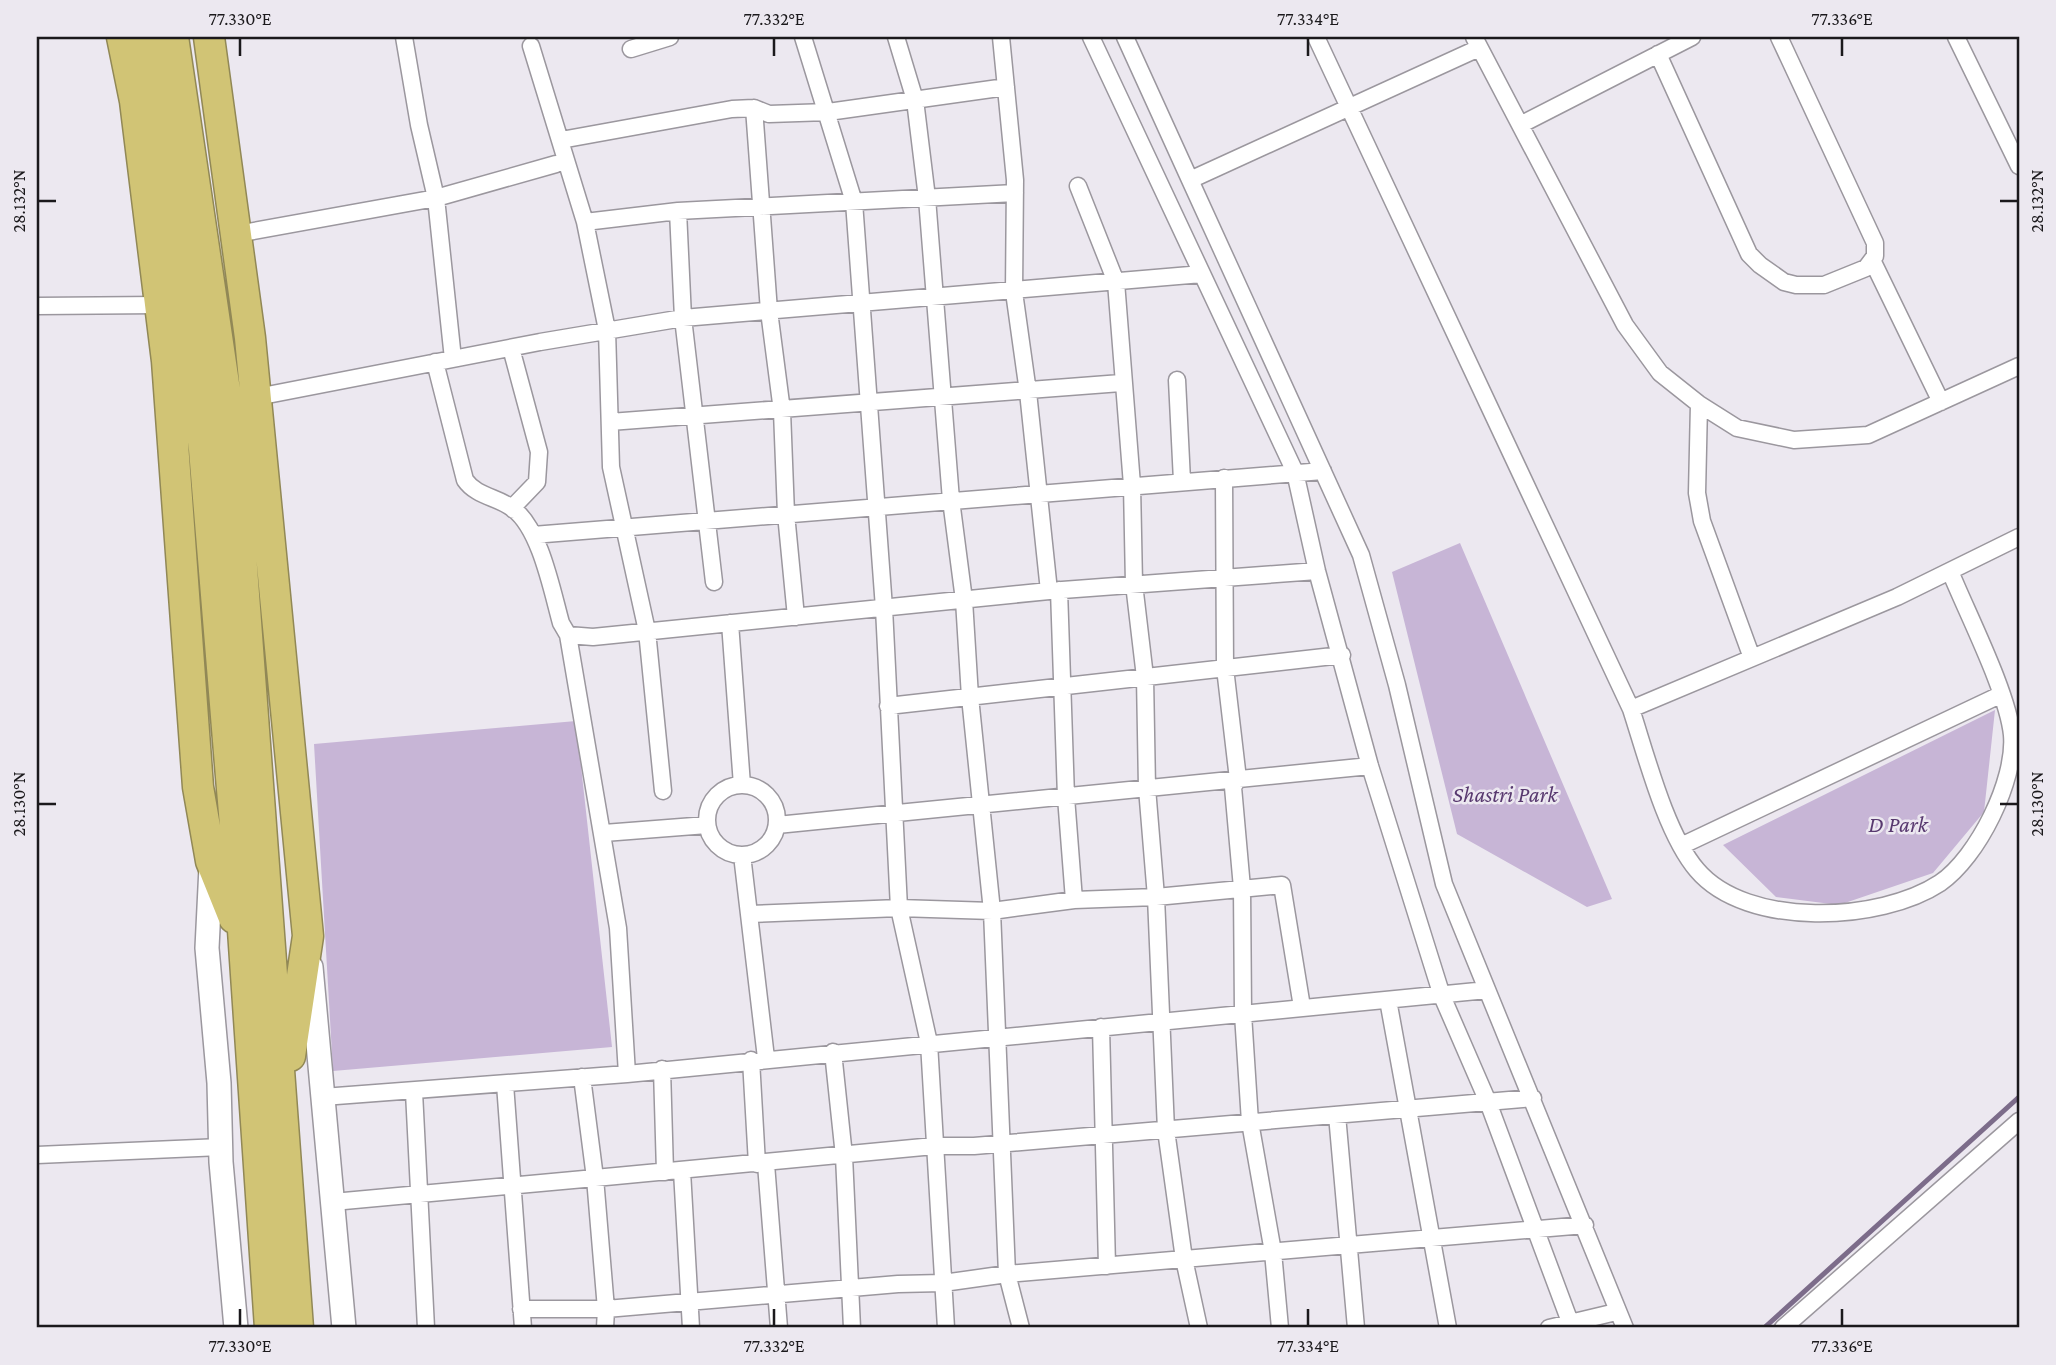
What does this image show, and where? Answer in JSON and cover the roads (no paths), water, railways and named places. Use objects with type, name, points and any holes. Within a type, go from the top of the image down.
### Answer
[{"type":"highway","points":[[122,37],[135,101],[167,361],[198,786],[211,861],[244,944]]},
{"type":"highway","points":[[149,37],[204,449],[235,654],[279,1079],[299,1328]]},
{"type":"highway","points":[[173,37],[233,445],[235,654],[244,944],[270,1328]]},
{"type":"highway","points":[[209,37],[257,397],[308,936],[291,1054],[279,1079]]},
{"type":"street","points":[[404,37],[419,125],[436,198],[453,359]]},
{"type":"street","points":[[631,48],[670,37]]},
{"type":"street","points":[[803,37],[854,202],[884,608],[899,908],[929,1043],[946,1328]]},
{"type":"street","points":[[896,37],[915,100],[926,198],[951,500],[964,600],[970,697],[992,911],[1007,1274],[1021,1328]]},
{"type":"street","points":[[1001,37],[1015,193],[1014,292],[1038,493],[1054,591],[1063,687],[1074,900]]},
{"type":"street","points":[[1091,37],[1295,472],[1317,571],[1370,766],[1442,996],[1488,1102],[1570,1322]]},
{"type":"street","points":[[1125,37],[1361,555],[1397,685],[1444,884],[1625,1328]]},
{"type":"street","points":[[1316,37],[1631,709],[1664,808],[1697,871],[1741,900],[1794,914],[1835,913],[1915,895],[1939,884],[1959,868],[1980,840],[1995,807],[2005,779],[2012,735],[2000,695],[1950,571]]},
{"type":"street","points":[[1522,124],[1692,37]]},
{"type":"street","points":[[1779,37],[1875,243],[1873,262],[1941,402]]},
{"type":"street","points":[[1956,37],[2019,166]]},
{"type":"street","points":[[1189,180],[1349,107],[1476,42],[1522,124],[1625,325],[1660,373],[1699,404],[1737,428],[1794,440],[1868,435],[2019,366]]},
{"type":"street","points":[[531,46],[585,222],[607,330],[611,467],[647,631],[663,791]]},
{"type":"street","points":[[1658,54],[1749,254],[1760,265],[1784,282],[1810,286],[1824,285],[1873,262]]},
{"type":"street","points":[[562,140],[732,109],[754,108],[769,114],[828,112],[1006,87]]},
{"type":"street","points":[[754,108],[769,312],[782,411],[786,514],[796,617]]},
{"type":"street","points":[[237,234],[436,198],[556,164]]},
{"type":"street","points":[[1079,186],[1116,282],[1121,383],[1132,485],[1134,584],[1145,677],[1147,788],[1156,897],[1166,1130],[1184,1259],[1199,1328]]},
{"type":"street","points":[[585,222],[678,211],[1015,193]]},
{"type":"street","points":[[678,211],[683,318],[709,520],[714,582]]},
{"type":"street","points":[[257,397],[683,318],[1202,274]]},
{"type":"street","points":[[37,306],[160,305]]},
{"type":"street","points":[[511,348],[538,452],[537,482],[513,509]]},
{"type":"street","points":[[435,362],[465,480],[476,491],[513,509],[533,535],[561,623],[568,635],[604,833],[618,928],[627,1074]]},
{"type":"street","points":[[1177,380],[1182,481]]},
{"type":"street","points":[[610,422],[696,418],[1121,383]]},
{"type":"street","points":[[1699,404],[1697,493],[1702,522],[1752,658]]},
{"type":"street","points":[[533,535],[1322,471]]},
{"type":"street","points":[[1224,478],[1225,668],[1238,779],[1233,787],[1242,888],[1243,1014],[1250,1122],[1273,1252],[1280,1328]]},
{"type":"street","points":[[1631,709],[1897,597],[2019,537]]},
{"type":"street","points":[[568,635],[593,637],[1054,591],[1317,571]]},
{"type":"street","points":[[730,623],[742,785]]},
{"type":"street","points":[[888,706],[1342,656]]},
{"type":"street","points":[[1683,845],[2000,695]]},
{"type":"street","points":[[777,825],[1370,766]]},
{"type":"street","points":[[742,785],[752,786],[768,797],[777,815],[774,834],[761,849],[742,855],[732,854],[716,843],[707,825],[707,815],[715,797],[732,786],[742,785]]},
{"type":"street","points":[[604,833],[707,825]]},
{"type":"street","points":[[742,855],[749,914],[762,1164],[779,1328]]},
{"type":"street","points":[[211,861],[207,948],[219,1083],[220,1147],[236,1328]]},
{"type":"street","points":[[749,914],[899,908],[992,911],[1074,900],[1156,897],[1282,885],[1303,1007]]},
{"type":"street","points":[[308,936],[344,1328]]},
{"type":"street","points":[[323,1097],[627,1074],[758,1059],[1442,996],[1487,989]]},
{"type":"street","points":[[1388,1000],[1434,1238],[1448,1328]]},
{"type":"street","points":[[1101,1027],[1107,1266]]},
{"type":"street","points":[[833,1052],[844,1156],[852,1328]]},
{"type":"street","points":[[662,1069],[665,1172]]},
{"type":"street","points":[[582,1077],[595,1178],[606,1328]]},
{"type":"street","points":[[505,1084],[523,1328]]},
{"type":"street","points":[[414,1092],[426,1328]]},
{"type":"street","points":[[333,1202],[934,1146],[1000,1144],[1533,1098]]},
{"type":"street","points":[[1337,1115],[1351,1245],[1356,1328]]},
{"type":"street","points":[[1783,1328],[2019,1121]]},
{"type":"street","points":[[37,1155],[220,1147]]},
{"type":"street","points":[[682,1171],[691,1328]]},
{"type":"street","points":[[521,1309],[606,1308],[943,1283],[1007,1274],[1585,1225]]},
{"type":"street","points":[[1549,1328],[1616,1311]]},
{"type":"waterway","points":[[1764,1328],[2019,1097]]},
{"type":"park label","name":"Shastri Park","points":[[1505,794]]},
{"type":"park label","name":"D Park","points":[[1898,824]]}]
